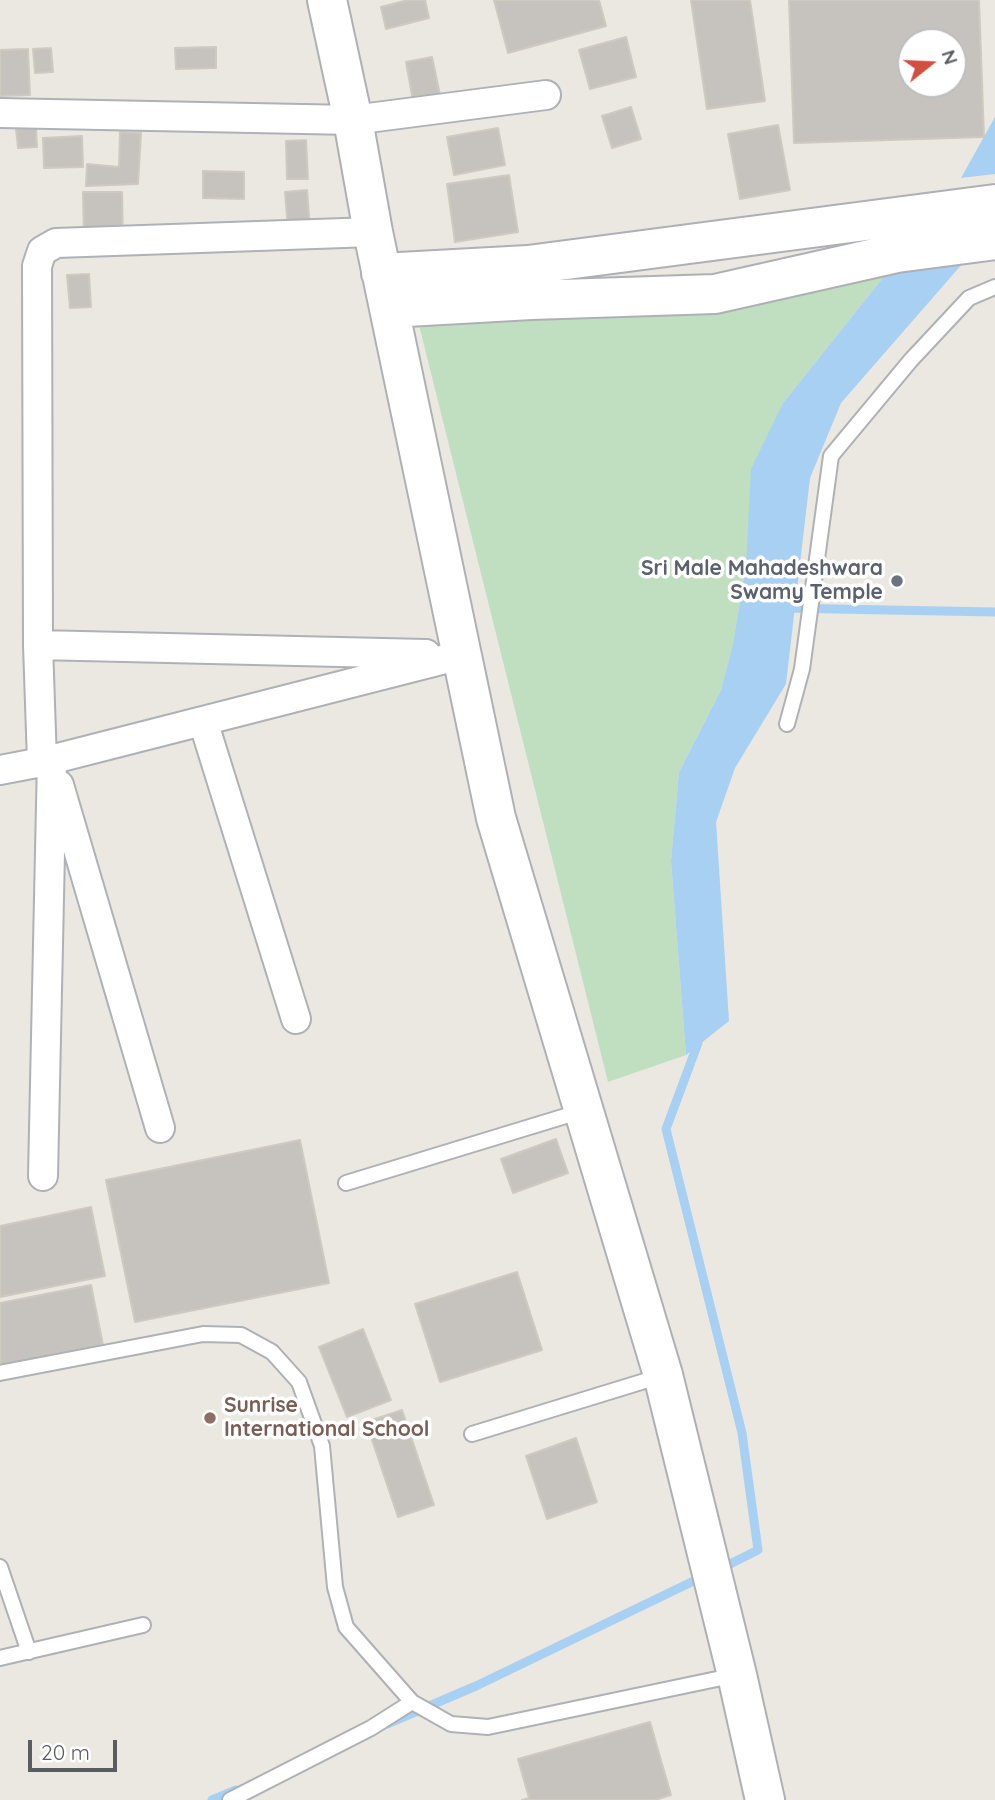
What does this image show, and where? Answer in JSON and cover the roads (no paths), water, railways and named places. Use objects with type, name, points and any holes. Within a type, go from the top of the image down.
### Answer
[{"type":"street","points":[[327,0],[496,818],[663,1375],[765,1800]]},
{"type":"street","points":[[0,113],[352,120],[546,95]]},
{"type":"street","points":[[385,291],[528,265],[995,204]]},
{"type":"street","points":[[43,1176],[47,760],[38,645],[37,266],[42,251],[55,243],[373,232]]},
{"type":"street","points":[[385,291],[531,300],[715,294],[897,253],[995,240]]},
{"type":"street","points":[[38,645],[461,654]]},
{"type":"street","points":[[0,770],[461,654]]},
{"type":"street","points":[[203,721],[296,1020]]},
{"type":"street","points":[[47,760],[160,1128]]},
{"type":"lane","points":[[787,724],[802,669],[831,456],[911,360],[970,298],[995,286]]},
{"type":"lane","points":[[346,1183],[584,1110]]},
{"type":"lane","points":[[0,1373],[203,1334],[241,1335],[272,1352],[299,1382],[322,1446],[335,1587],[346,1627],[412,1702],[451,1724],[488,1727],[737,1675]]},
{"type":"lane","points":[[472,1434],[663,1375]]},
{"type":"lane","points":[[0,1567],[29,1652]]},
{"type":"lane","points":[[0,1658],[143,1625]]},
{"type":"lane","points":[[230,1800],[371,1728],[412,1702]]},
{"type":"water","points":[[995,117],[995,174],[961,178]]},
{"type":"water","points":[[963,263],[841,403],[810,478],[786,684],[735,768],[716,822],[729,1021],[686,1055],[671,861],[679,772],[721,690],[733,644],[746,565],[751,469],[783,403],[893,265]]},
{"type":"waterway","points":[[783,608],[995,612]]},
{"type":"waterway","points":[[698,1035],[698,1043],[666,1129],[742,1433],[758,1550],[720,1569]]},
{"type":"waterway","points":[[387,1724],[476,1686],[704,1576]]},
{"type":"waterway","points":[[212,1800],[236,1790]]},
{"type":"place","name":"Sri Male Mahadeshwara Swamy Temple","points":[[897,581]]},
{"type":"place","name":"Sunrise International School","points":[[210,1418]]}]
